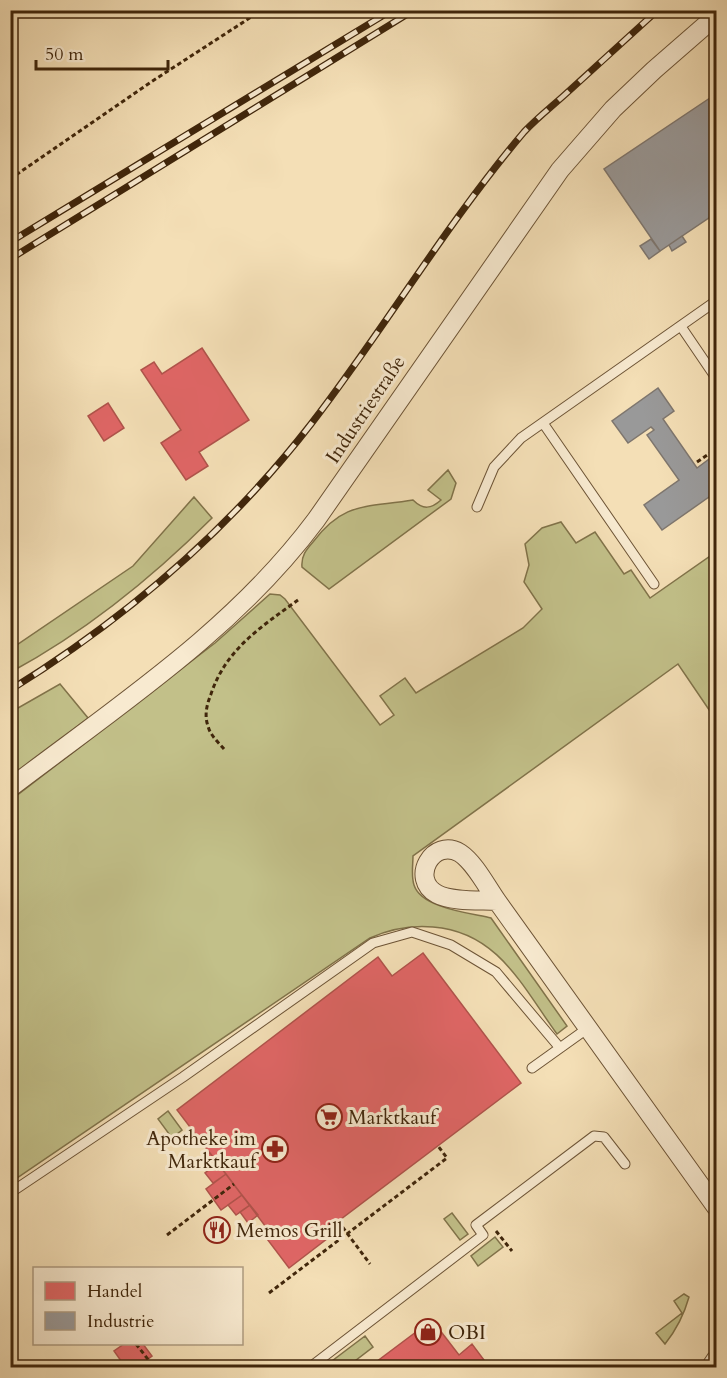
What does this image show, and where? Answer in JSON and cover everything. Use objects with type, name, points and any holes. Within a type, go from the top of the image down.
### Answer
[{"type":"street","name":"Industriestraße","points":[[10,788],[201,643],[276,570],[316,520],[560,170],[613,108],[717,16]]},
{"type":"street","points":[[497,901],[717,1207]]},
{"type":"street","points":[[710,1368],[717,1359]]},
{"type":"lane","points":[[477,507],[494,467],[521,438],[682,328],[717,301]]},
{"type":"lane","points":[[682,328],[717,378]]},
{"type":"lane","points":[[543,423],[654,584]]},
{"type":"lane","points":[[10,1193],[373,943],[412,932],[451,945],[496,972],[560,1048]]},
{"type":"lane","points":[[532,1068],[588,1028]]},
{"type":"lane","points":[[309,1368],[483,1235],[476,1225],[594,1136],[604,1137],[625,1164]]},
{"type":"path","points":[[10,179],[151,82],[262,10]]},
{"type":"path","points":[[697,462],[717,449]]},
{"type":"path","points":[[224,749],[208,728],[206,719],[209,697],[220,670],[237,647],[298,600]]},
{"type":"path","points":[[269,1293],[447,1158],[438,1146]]},
{"type":"path","points":[[167,1235],[234,1184]]},
{"type":"path","points":[[486,1217],[512,1251]]},
{"type":"path","points":[[338,1221],[370,1264]]},
{"type":"path","points":[[137,1345],[153,1367]]},
{"type":"shaded area","points":[[448,470],[456,483],[451,499],[329,589],[302,567],[303,556],[308,548],[335,519],[369,506],[413,500],[424,507],[430,507],[441,500],[428,490]]},
{"type":"shaded area","points":[[194,497],[212,518],[166,562],[91,622],[11,672],[11,649],[133,566]]},
{"type":"shaded area","points":[[561,522],[576,543],[595,532],[624,574],[631,570],[650,598],[716,552],[716,720],[678,664],[413,856],[413,882],[418,893],[447,908],[491,918],[567,1026],[557,1034],[520,980],[492,950],[475,939],[456,931],[433,927],[409,927],[385,932],[370,938],[11,1182],[11,800],[215,643],[270,594],[280,595],[285,599],[380,725],[394,715],[380,696],[405,678],[416,693],[523,628],[542,609],[524,582],[529,565],[525,544],[542,528]]},
{"type":"shaded area","points":[[60,684],[88,718],[11,778],[11,712]]},
{"type":"shaded area","points":[[168,1111],[182,1130],[172,1138],[158,1119]]},
{"type":"shaded area","points":[[452,1213],[468,1234],[460,1240],[444,1219]]},
{"type":"shaded area","points":[[495,1237],[503,1247],[478,1266],[471,1256]]},
{"type":"shaded area","points":[[684,1294],[689,1297],[685,1310],[665,1344],[656,1333],[682,1313],[674,1301]]},
{"type":"shaded area","points":[[365,1336],[373,1347],[347,1367],[324,1367]]},
{"type":"building: Handel","points":[[202,348],[249,420],[199,452],[208,466],[186,480],[161,443],[181,430],[141,370],[154,362],[162,374]]},
{"type":"building: Handel","points":[[108,403],[124,428],[104,441],[88,416]]},
{"type":"building: Handel","name":"Marktkauf","points":[[423,953],[521,1083],[324,1232],[328,1238],[289,1268],[261,1231],[266,1227],[177,1110],[378,957],[392,976]]},
{"type":"building: Handel","points":[[210,1153],[218,1163],[208,1170],[200,1160]]},
{"type":"building: Handel","points":[[218,1163],[226,1174],[213,1183],[205,1173]]},
{"type":"building: Handel","points":[[226,1174],[242,1195],[221,1210],[206,1189]]},
{"type":"building: Handel","points":[[242,1195],[250,1205],[236,1215],[228,1205]]},
{"type":"building: Handel","points":[[250,1205],[258,1215],[248,1223],[240,1212]]},
{"type":"building: Handel","name":"OBI","points":[[432,1320],[459,1355],[472,1344],[490,1368],[368,1368]]},
{"type":"building: Handel","points":[[123,1345],[144,1345],[152,1356],[136,1368],[126,1368],[114,1351]]},
{"type":"building: Industrie","points":[[710,98],[716,108],[716,213],[660,251],[604,169]]},
{"type":"building: Industrie","points":[[682,236],[686,242],[672,251],[669,245]]},
{"type":"building: Industrie","points":[[651,239],[660,251],[649,259],[640,246]]},
{"type":"building: Industrie","points":[[658,388],[674,411],[663,419],[697,468],[716,454],[716,509],[709,497],[662,530],[644,505],[679,480],[647,435],[654,430],[651,427],[628,443],[612,421]]},
{"type":"railway","points":[[10,242],[392,10]]},
{"type":"railway","points":[[10,259],[414,10]]},
{"type":"railway","points":[[10,690],[53,663],[134,603],[173,570],[245,501],[311,424],[468,203],[524,132],[658,10]]},
{"type":"place","name":"Marktkauf","points":[[329,1117]]},
{"type":"place","name":"Apotheke im Marktkauf","points":[[275,1149]]},
{"type":"place","name":"Memos Grill","points":[[217,1230]]},
{"type":"place","name":"OBI","points":[[428,1332]]}]
